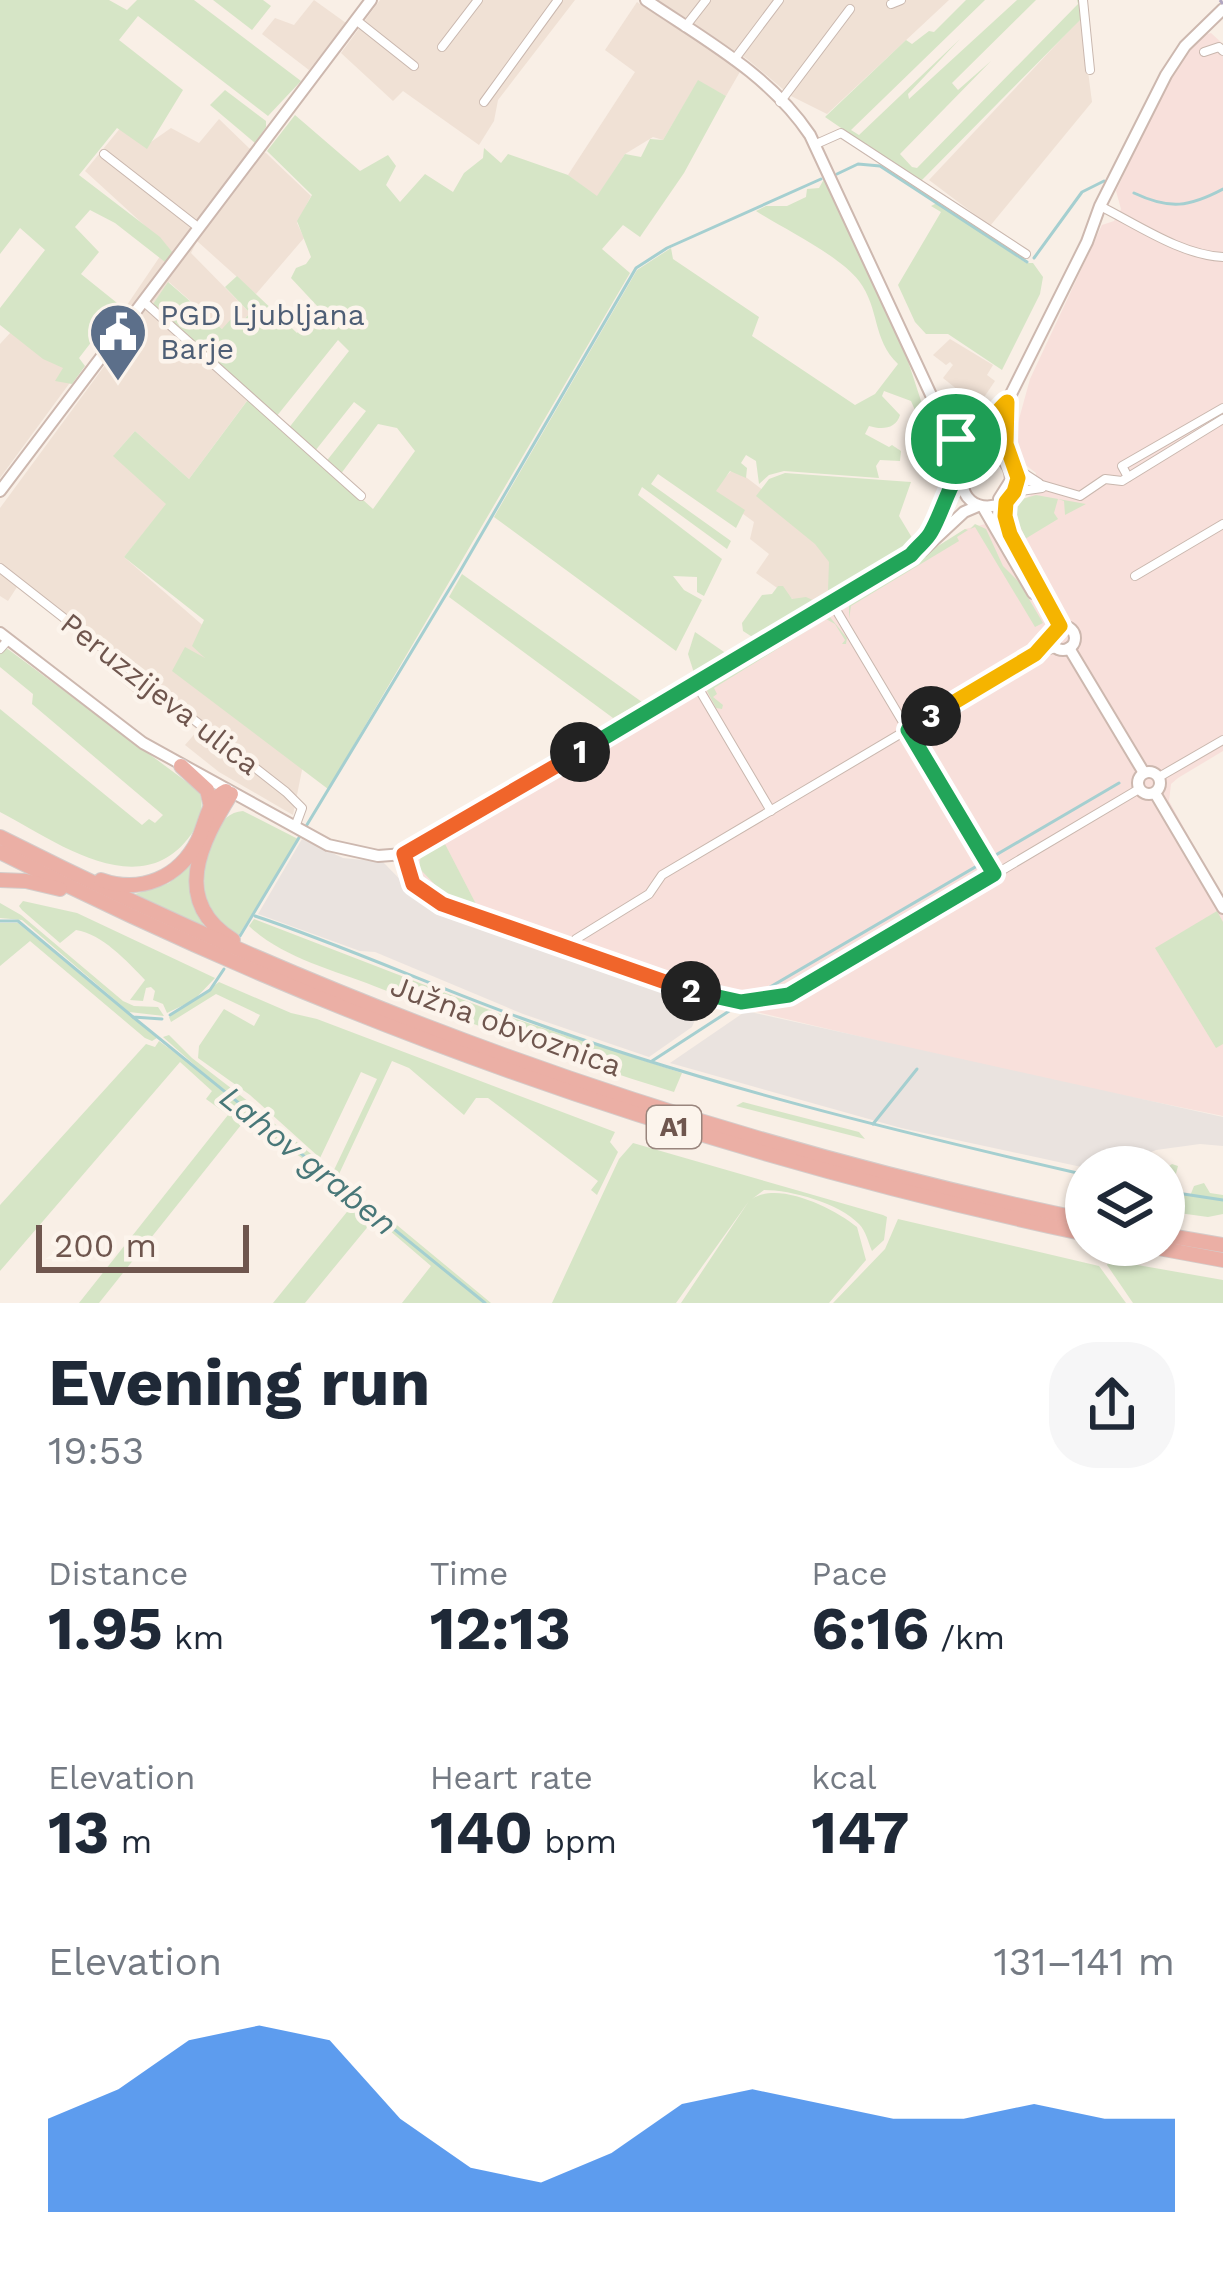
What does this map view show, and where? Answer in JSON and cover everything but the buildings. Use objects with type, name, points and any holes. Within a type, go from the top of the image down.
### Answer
[{"type":"highway","points":[[181,766],[207,790],[211,807]]},
{"type":"highway","points":[[49,861],[112,884],[153,882],[184,861],[217,795],[228,792]]},
{"type":"highway","points":[[228,792],[197,865],[196,889],[208,917],[230,939],[352,992],[378,1009]]},
{"type":"highway","name":"Južna obvoznica","points":[[0,837],[183,925],[378,1009],[572,1080],[759,1140],[1065,1215]]},
{"type":"highway","name":"Južna obvoznica","points":[[0,851],[346,1011],[548,1086],[880,1187],[1065,1229]]},
{"type":"highway","points":[[0,880],[45,884],[92,904],[111,906]]},
{"type":"highway","points":[[1185,1239],[1223,1245]]},
{"type":"highway","points":[[1185,1252],[1223,1259]]},
{"type":"street","points":[[0,491],[371,0]]},
{"type":"street","points":[[442,47],[478,0]]},
{"type":"street","points":[[484,102],[558,0]]},
{"type":"street","points":[[646,0],[746,68],[782,100],[810,135],[963,467],[962,488],[911,555]]},
{"type":"street","points":[[685,27],[706,0]]},
{"type":"street","points":[[734,60],[779,0]]},
{"type":"street","points":[[891,4],[901,0]]},
{"type":"street","points":[[1083,0],[1090,70]]},
{"type":"street","points":[[782,100],[850,9]]},
{"type":"street","points":[[986,455],[992,424],[1087,242],[1087,233],[1166,75],[1185,46],[1223,9]]},
{"type":"street","points":[[356,20],[414,66]]},
{"type":"street","points":[[1204,52],[1219,47],[1223,51]]},
{"type":"street","points":[[813,145],[842,134],[1026,254]]},
{"type":"street","points":[[104,154],[199,228]]},
{"type":"street","points":[[1100,206],[1177,244],[1206,256],[1223,257]]},
{"type":"street","points":[[143,301],[361,496]]},
{"type":"street","points":[[932,531],[963,467],[986,455],[999,437],[1007,402]]},
{"type":"street","points":[[1007,402],[1006,444],[1015,473],[999,517],[1058,638]]},
{"type":"street","points":[[949,434],[964,448],[1045,488],[1080,496],[1105,479],[1122,481],[1172,450],[1223,408]]},
{"type":"street","points":[[1128,477],[1122,466],[1173,437],[1223,419]]},
{"type":"street","points":[[949,434],[970,436],[992,424]]},
{"type":"street","points":[[1172,450],[1173,437]]},
{"type":"street","points":[[963,467],[970,473],[969,490],[976,503],[1144,773]]},
{"type":"street","points":[[962,488],[976,503]]},
{"type":"street","points":[[3,641],[121,728],[228,792],[348,853],[404,854],[928,547],[976,503],[1045,488]]},
{"type":"street","points":[[1135,576],[1223,524]]},
{"type":"street","name":"Peruzzijeva ulica","points":[[0,568],[286,792],[302,808],[300,830]]},
{"type":"street","points":[[832,603],[994,874]]},
{"type":"street","points":[[571,951],[576,939],[650,894],[662,875],[1058,638]]},
{"type":"street","points":[[696,684],[771,811]]},
{"type":"street","points":[[1160,777],[1223,740]]},
{"type":"street","points":[[1144,773],[1160,777],[1155,793],[1139,789],[1138,780],[1144,773]]},
{"type":"street","points":[[404,854],[413,884],[427,895],[571,951],[730,1001],[753,1002],[777,999],[805,987],[1139,789]]},
{"type":"street","points":[[1155,793],[1223,908]]},
{"type":"shaded area","points":[[314,0],[346,23],[309,70],[262,34],[275,18],[294,25]]},
{"type":"shaded area","points":[[380,0],[575,0],[498,100],[494,121],[479,145],[403,91],[393,101],[341,53]]},
{"type":"shaded area","points":[[658,0],[949,0],[827,114],[791,96],[747,59]]},
{"type":"shaded area","points":[[637,2],[741,70],[726,96],[698,81],[663,140],[653,137],[625,154],[597,197],[568,175],[635,72],[605,50]]},
{"type":"shaded area","points":[[1081,18],[1092,102],[990,226],[929,180]]},
{"type":"shaded area","points":[[1211,33],[1223,44],[1223,751],[1171,784],[1169,801],[1223,898],[1223,1116],[996,1069],[719,1003],[441,898],[425,883],[417,868],[418,855],[709,688],[715,680],[965,529],[1014,517],[1015,504],[1031,495],[1036,473],[1023,463],[1013,441],[1030,379],[1102,225],[1114,221],[1121,209],[1116,191],[1164,90],[1186,55],[1203,35]]},
{"type":"shaded area","points":[[219,119],[249,148],[266,153],[311,196],[297,223],[304,238],[256,294],[197,241],[191,253],[250,313],[240,324],[222,329],[169,282],[153,304],[127,305],[167,246],[85,171],[122,126],[148,144],[171,128],[199,143]]},
{"type":"shaded area","points":[[147,308],[252,394],[189,479],[135,431],[114,455],[167,504],[124,557],[312,720],[293,815],[219,772],[185,745],[198,730],[149,694],[141,699],[113,675],[119,667],[17,587],[8,601],[0,596],[0,508]]},
{"type":"shaded area","points":[[12,331],[77,373],[0,478],[0,344]]},
{"type":"shaded area","points":[[950,339],[993,365],[987,375],[995,381],[978,406],[943,378],[953,365],[933,355]]},
{"type":"shaded area","points":[[734,468],[808,525],[830,558],[834,588],[804,607],[756,573],[769,554],[750,539],[754,522],[712,491]]},
{"type":"shaded area","points":[[302,839],[343,858],[383,862],[425,905],[452,917],[702,1003],[692,1027],[649,1057],[523,1014],[375,952],[360,951],[258,914]]},
{"type":"shaded area","points":[[746,1011],[1223,1117],[1223,1146],[1065,1146],[1065,1163],[901,1128],[670,1063]]},
{"type":"green space","points":[[0,0],[109,0],[127,10],[137,0],[194,0],[301,81],[268,116],[138,16],[119,40],[183,90],[147,149],[117,128],[79,175],[160,237],[173,253],[165,262],[90,210],[75,227],[99,252],[81,274],[127,311],[116,310],[79,358],[85,366],[72,384],[55,381],[63,368],[43,359],[0,325],[0,308],[45,250],[20,228],[0,254]]},
{"type":"green space","points":[[213,0],[263,0],[271,6],[252,30]]},
{"type":"green space","points":[[966,0],[985,0],[851,130],[859,135],[960,39],[908,94],[909,99],[1017,0],[1036,0],[952,83],[958,90],[991,61],[900,154],[912,167],[917,168],[1077,0],[1080,0],[1081,19],[920,182],[825,117],[906,40],[912,44],[934,32]]},
{"type":"green space","points":[[698,80],[726,96],[684,173],[640,237],[623,225],[602,249],[630,273],[328,789],[172,671],[185,647],[205,658],[192,646],[204,620],[124,557],[166,504],[113,456],[135,431],[189,479],[250,397],[373,509],[415,451],[397,428],[378,424],[340,475],[325,463],[366,411],[354,402],[315,451],[288,429],[349,351],[338,340],[276,417],[153,304],[168,282],[222,329],[232,318],[240,324],[250,313],[225,287],[237,276],[297,333],[319,308],[291,278],[311,257],[297,221],[312,195],[267,151],[295,115],[360,171],[388,155],[396,166],[386,185],[400,202],[425,174],[453,192],[464,173],[483,158],[484,148],[501,163],[508,154],[568,175],[597,196],[625,154],[641,157],[650,139],[663,140]]},
{"type":"green space","points":[[225,90],[266,121],[255,143],[210,105]]},
{"type":"green space","points":[[824,179],[906,355],[924,410],[918,417],[911,401],[884,391],[882,396],[900,415],[898,420],[888,427],[869,426],[865,434],[901,451],[900,461],[880,460],[876,466],[879,478],[784,471],[759,484],[756,461],[746,455],[741,463],[747,468],[746,478],[730,471],[716,491],[745,510],[736,528],[658,474],[651,484],[731,541],[727,549],[642,487],[638,495],[722,559],[704,596],[697,592],[697,577],[673,576],[684,590],[702,600],[676,651],[494,517],[637,270],[671,248],[673,259],[759,317],[752,336],[855,405],[875,394],[898,364],[884,344],[859,281],[825,252],[756,211],[787,206],[806,197],[807,189],[819,188]]},
{"type":"green space","points":[[937,203],[1026,263],[1033,263],[1043,277],[1040,294],[1002,370],[948,334],[926,334],[898,285],[941,212],[931,206]]},
{"type":"green space","points":[[785,473],[911,482],[899,516],[914,541],[889,562],[832,594],[828,590],[829,562],[815,544],[756,496],[769,479]]},
{"type":"green space","points":[[1036,495],[1086,504],[1065,515],[1064,501],[1058,499],[1054,513],[1058,519],[1026,539],[1013,511],[1019,500]]},
{"type":"green space","points":[[975,524],[986,529],[1003,566],[1019,582],[1043,623],[1035,627],[975,527],[970,529]]},
{"type":"green space","points":[[965,529],[959,541],[851,606],[849,619],[849,602]]},
{"type":"green space","points":[[462,574],[642,702],[613,718],[449,597]]},
{"type":"green space","points":[[778,586],[792,599],[806,597],[817,602],[757,640],[743,631],[742,623],[762,595],[772,594]]},
{"type":"green space","points":[[829,616],[847,638],[846,644],[835,624],[826,619],[714,688],[717,694],[713,697],[723,705],[716,708],[707,691],[713,681]]},
{"type":"green space","points":[[695,632],[727,654],[694,673],[688,654]]},
{"type":"green space","points":[[5,647],[199,791],[196,826],[169,856],[146,865],[96,860],[0,812],[0,709],[142,825],[149,819],[155,823],[163,815],[32,704],[33,694],[0,667]]},
{"type":"green space","points":[[243,811],[298,839],[237,938],[210,909],[204,882],[213,836],[221,823]]},
{"type":"green space","points":[[445,844],[477,906],[444,894],[419,868],[421,854]]},
{"type":"green space","points":[[193,859],[191,891],[204,927],[135,894],[169,883]]},
{"type":"green space","points":[[23,901],[77,913],[215,978],[194,1000],[167,1013],[163,1004],[153,1000],[151,987],[146,988],[143,1001],[130,1000],[145,980],[122,957],[76,930],[60,943],[22,910]]},
{"type":"green space","points":[[0,903],[21,915],[123,1001],[158,1007],[164,1016],[129,1012],[22,920],[0,918]]},
{"type":"green space","points":[[1217,911],[1223,922],[1223,1044],[1216,1048],[1155,948]]},
{"type":"green space","points":[[254,919],[500,1014],[682,1073],[674,1092],[524,1042],[292,954],[249,926]]},
{"type":"green space","points":[[0,923],[18,923],[157,1038],[145,1038],[30,941],[0,966]]},
{"type":"green space","points":[[219,982],[615,1132],[610,1142],[618,1152],[597,1195],[591,1190],[598,1181],[488,1098],[476,1098],[464,1115],[409,1068],[392,1061],[339,1174],[334,1170],[377,1079],[361,1072],[320,1158],[250,1095],[198,1058],[199,1046],[224,1009],[254,1026],[260,1015],[216,994],[171,1022],[169,1017]]},
{"type":"green space","points":[[169,1035],[249,1102],[253,1109],[249,1115],[99,1303],[79,1303],[228,1115],[206,1099],[212,1091],[180,1062],[0,1271],[0,1205],[146,1044],[155,1047],[159,1041],[208,1077],[163,1037]]},
{"type":"green space","points":[[743,1102],[859,1132],[865,1139],[736,1106]]},
{"type":"green space","points":[[258,1110],[491,1303],[402,1303],[431,1266],[375,1218],[305,1303],[273,1303],[355,1202],[249,1120]]},
{"type":"green space","points":[[633,1143],[883,1215],[887,1217],[884,1240],[872,1251],[861,1227],[840,1210],[801,1195],[764,1190],[752,1199],[763,1194],[791,1195],[820,1205],[857,1227],[866,1260],[829,1303],[681,1303],[749,1201],[676,1303],[552,1303],[619,1159]]},
{"type":"green space","points":[[1204,1183],[1210,1193],[1223,1195],[1223,1214],[1185,1214],[1185,1195]]},
{"type":"green space","points":[[898,1219],[1065,1258],[1065,1266],[1099,1266],[1126,1303],[833,1303],[885,1249]]},
{"type":"green space","points":[[1108,1266],[1143,1266],[1223,1280],[1223,1303],[1133,1303]]},
{"type":"waterway","points":[[837,174],[858,164],[880,166],[1027,262]]},
{"type":"waterway","points":[[305,828],[636,268],[667,248],[821,179]]},
{"type":"waterway","points":[[1034,258],[1082,192],[1104,181]]},
{"type":"waterway","points":[[1134,193],[1179,204],[1223,189]]},
{"type":"waterway","points":[[753,997],[1119,783]]},
{"type":"waterway","points":[[240,936],[300,836]]},
{"type":"waterway","points":[[255,916],[521,1018],[660,1065],[872,1124],[1065,1170]]},
{"type":"waterway","points":[[0,921],[18,921],[133,1017],[162,1019]]},
{"type":"waterway","points":[[170,1015],[210,990],[224,969]]},
{"type":"waterway","points":[[652,1061],[740,1004]]},
{"type":"waterway","name":"Lahov graben","points":[[133,1017],[485,1303]]},
{"type":"waterway","points":[[873,1124],[917,1069]]},
{"type":"waterway","points":[[1185,1194],[1223,1200]]},
{"type":"railway","points":[[1220,0],[1223,4]]},
{"type":"place","name":"PGD Ljubljana Barje","points":[[118,383]]},
{"type":"route","points":[[1007,402],[1006,444],[1018,478],[1005,516],[1024,563],[1060,626],[1035,654],[908,730],[994,874],[805,987],[765,1002],[730,1001],[683,989],[442,904],[413,884],[404,854],[911,555],[932,531],[959,469],[976,454],[956,439],[952,432],[976,435],[992,424],[1007,402]]}]
